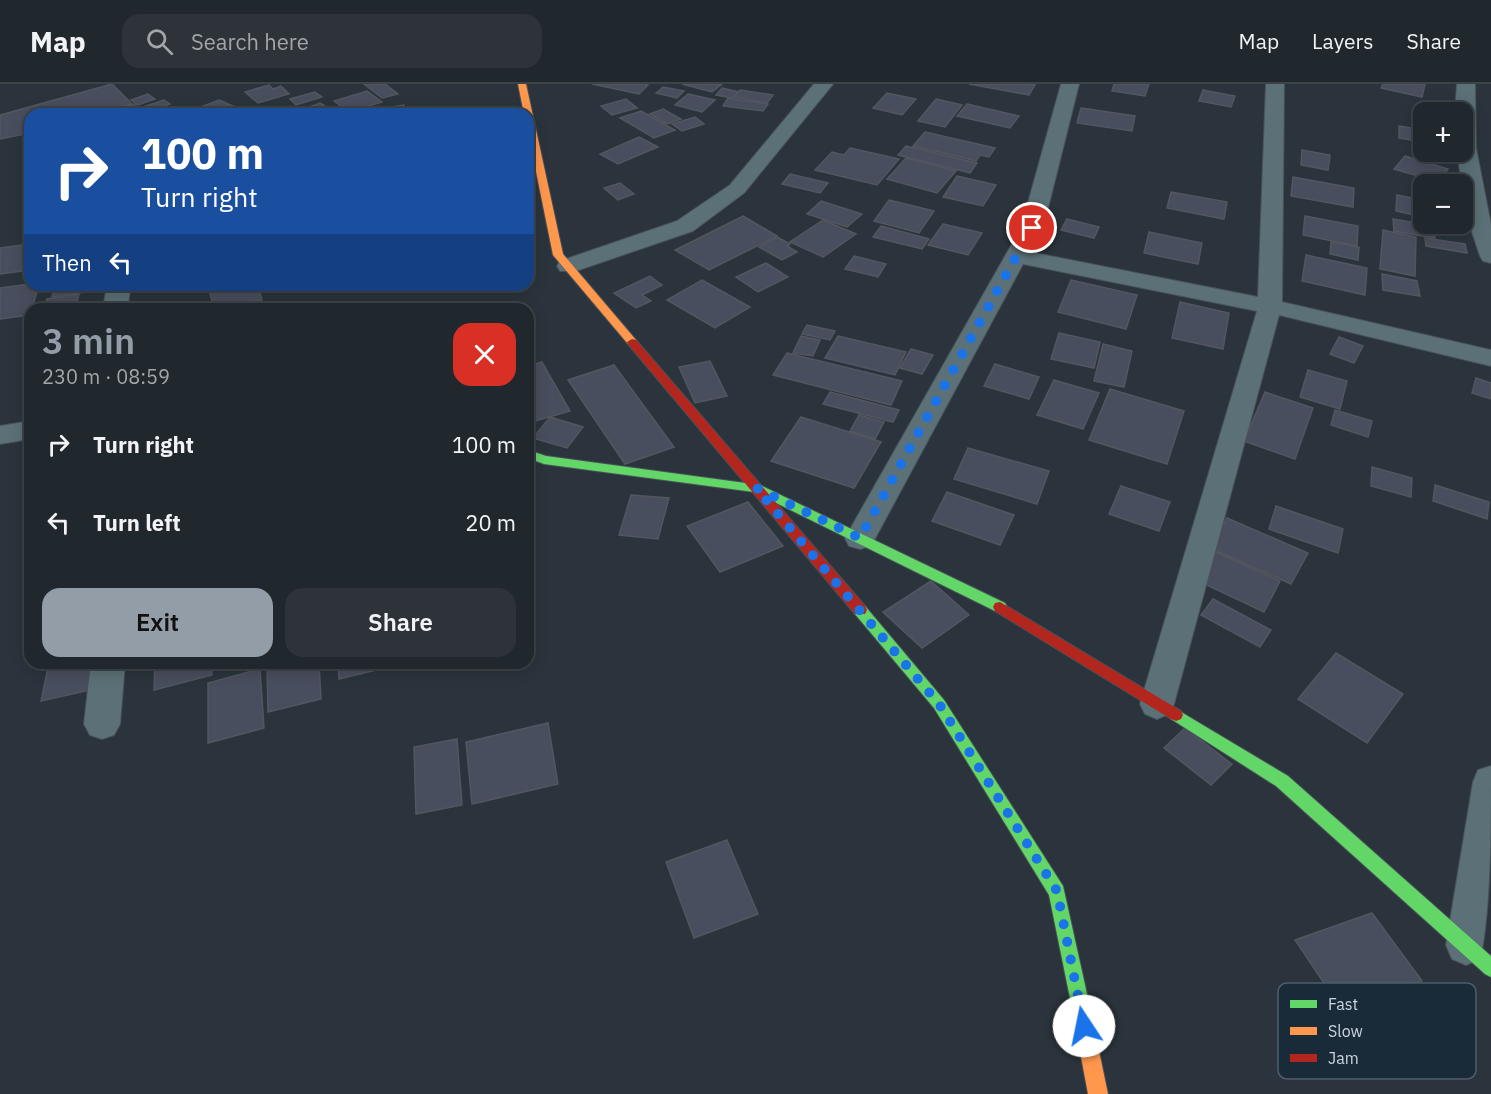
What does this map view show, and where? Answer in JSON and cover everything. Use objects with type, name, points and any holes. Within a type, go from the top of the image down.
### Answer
[{"type":"street","points":[[522,84],[527,108]]},
{"type":"street","points":[[568,266],[685,226],[736,189],[824,84]]},
{"type":"street","points":[[860,538],[1032,228],[1070,84]]},
{"type":"street","points":[[1157,704],[1270,306],[1275,84]]},
{"type":"street","points":[[1466,84],[1463,115],[1481,233],[1491,256]]},
{"type":"street","points":[[534,141],[558,255],[939,704],[1057,891],[1098,1094]]},
{"type":"street","points":[[1017,256],[1270,306],[1491,358]]},
{"type":"street","points":[[0,435],[24,431]]},
{"type":"street","points":[[534,456],[544,460],[756,488],[985,598],[1282,781],[1479,956]]},
{"type":"street","points":[[102,724],[107,669]]},
{"type":"street","points":[[1479,956],[1491,782]]},
{"type":"building","points":[[112,84],[132,104],[117,108],[25,108]]},
{"type":"building","points":[[364,84],[385,84],[398,94],[382,98]]},
{"type":"building","points":[[592,84],[643,84],[648,85],[639,94]]},
{"type":"building","points":[[682,84],[722,84],[712,92]]},
{"type":"building","points":[[969,84],[1030,84],[1035,85],[1029,95]]},
{"type":"building","points":[[1114,84],[1149,84],[1145,96],[1112,91]]},
{"type":"building","points":[[1383,84],[1425,84],[1422,97],[1381,88]]},
{"type":"building","points":[[269,85],[273,89],[281,86],[289,94],[258,103],[245,92]]},
{"type":"building","points":[[663,87],[684,91],[677,98],[656,93]]},
{"type":"building","points":[[722,88],[739,92],[732,98],[716,95]]},
{"type":"building","points":[[740,90],[773,95],[767,103],[734,97]]},
{"type":"building","points":[[1203,90],[1235,96],[1231,107],[1199,101]]},
{"type":"building","points":[[367,91],[382,102],[362,108],[344,108],[334,101]]},
{"type":"building","points":[[315,92],[322,97],[296,105],[290,99]]},
{"type":"building","points":[[887,93],[916,99],[902,115],[873,108]]},
{"type":"building","points":[[148,94],[155,99],[138,105],[131,100]]},
{"type":"building","points":[[688,94],[715,100],[702,112],[675,105]]},
{"type":"building","points":[[728,98],[768,104],[763,111],[723,106]]},
{"type":"building","points":[[626,99],[637,108],[612,115],[601,106]]},
{"type":"building","points":[[936,99],[962,105],[945,127],[918,121]]},
{"type":"building","points":[[164,100],[170,104],[158,108],[140,108]]},
{"type":"building","points":[[219,100],[237,108],[198,108]]},
{"type":"building","points":[[320,103],[328,108],[306,108]]},
{"type":"building","points":[[134,104],[138,108],[120,108]]},
{"type":"building","points":[[967,104],[1019,116],[1010,128],[957,116]]},
{"type":"building","points":[[404,105],[405,108],[384,108]]},
{"type":"building","points":[[24,108],[24,134],[0,139],[0,115]]},
{"type":"building","points":[[1081,108],[1135,116],[1132,131],[1077,123]]},
{"type":"building","points":[[663,109],[681,119],[667,124],[650,114]]},
{"type":"building","points":[[641,111],[675,130],[654,138],[620,118]]},
{"type":"building","points":[[695,117],[704,124],[682,131],[672,124]]},
{"type":"building","points":[[1399,126],[1413,128],[1413,140],[1399,138]]},
{"type":"building","points":[[925,132],[995,148],[989,157],[980,155],[976,161],[913,146]]},
{"type":"building","points":[[639,137],[658,147],[618,164],[600,154]]},
{"type":"building","points":[[906,146],[977,163],[970,173],[898,155]]},
{"type":"building","points":[[850,148],[899,159],[877,185],[815,170],[832,152],[844,155]]},
{"type":"building","points":[[1302,150],[1330,155],[1328,170],[1301,165]]},
{"type":"building","points":[[1405,156],[1413,158],[1413,162],[1425,162],[1448,169],[1445,174],[1413,174],[1394,169]]},
{"type":"building","points":[[906,158],[956,171],[937,193],[887,179]]},
{"type":"building","points":[[790,174],[828,183],[820,193],[782,184]]},
{"type":"building","points":[[957,176],[996,185],[983,206],[943,197]]},
{"type":"building","points":[[1293,177],[1354,188],[1353,207],[1291,196]]},
{"type":"building","points":[[620,183],[634,194],[618,200],[604,188]]},
{"type":"building","points":[[1171,192],[1227,202],[1224,219],[1167,208]]},
{"type":"building","points":[[1397,195],[1413,198],[1413,215],[1396,211]]},
{"type":"building","points":[[889,200],[934,211],[919,233],[874,221]]},
{"type":"building","points":[[821,201],[862,214],[847,227],[807,214]]},
{"type":"building","points":[[743,216],[777,236],[709,270],[675,250]]},
{"type":"building","points":[[1305,216],[1358,226],[1357,246],[1303,235]]},
{"type":"building","points":[[1067,219],[1099,227],[1094,238],[1061,230]]},
{"type":"building","points":[[1393,219],[1413,222],[1413,234],[1434,234],[1435,238],[1394,231]]},
{"type":"building","points":[[823,220],[856,234],[823,257],[790,242]]},
{"type":"building","points":[[943,224],[982,233],[968,255],[928,245]]},
{"type":"building","points":[[881,226],[929,239],[922,249],[873,237]]},
{"type":"building","points":[[1383,230],[1416,237],[1415,276],[1380,269]]},
{"type":"building","points":[[1149,232],[1202,243],[1198,264],[1144,253]]},
{"type":"building","points":[[777,237],[790,244],[787,246],[797,252],[782,260],[759,247]]},
{"type":"building","points":[[1425,238],[1465,244],[1467,253],[1426,246]]},
{"type":"building","points":[[1331,242],[1359,247],[1358,260],[1330,254]]},
{"type":"building","points":[[24,245],[22,271],[0,274],[0,248]]},
{"type":"building","points":[[1306,255],[1367,268],[1365,295],[1302,281]]},
{"type":"building","points":[[854,256],[886,264],[878,277],[845,269]]},
{"type":"building","points":[[766,263],[788,277],[758,292],[736,277]]},
{"type":"building","points":[[1382,274],[1417,281],[1420,296],[1383,290]]},
{"type":"building","points":[[650,276],[662,285],[642,295],[651,301],[636,308],[614,293]]},
{"type":"building","points":[[702,280],[750,307],[715,328],[667,300]]},
{"type":"building","points":[[1071,280],[1137,295],[1126,329],[1058,312]]},
{"type":"building","points":[[24,285],[24,291],[37,291],[34,303],[24,303],[24,316],[0,319],[0,288]]},
{"type":"building","points":[[54,291],[91,291],[52,297]]},
{"type":"building","points":[[210,291],[260,291],[262,300],[246,303],[212,303]]},
{"type":"building","points":[[79,294],[77,303],[46,303],[47,299]]},
{"type":"building","points":[[1180,302],[1229,313],[1223,349],[1172,338]]},
{"type":"building","points":[[807,325],[835,331],[830,340],[802,334]]},
{"type":"building","points":[[1059,333],[1100,342],[1094,368],[1051,359]]},
{"type":"building","points":[[801,336],[820,340],[813,356],[793,353]]},
{"type":"building","points":[[838,336],[906,352],[895,375],[825,358]]},
{"type":"building","points":[[1339,337],[1363,346],[1354,363],[1330,354]]},
{"type":"building","points":[[1103,344],[1132,351],[1124,387],[1094,381]]},
{"type":"building","points":[[911,349],[933,355],[922,374],[900,368]]},
{"type":"building","points":[[787,353],[902,381],[891,405],[773,375]]},
{"type":"building","points":[[710,361],[727,396],[695,403],[679,367]]},
{"type":"building","points":[[542,362],[570,411],[534,421],[534,364]]},
{"type":"building","points":[[995,364],[1039,377],[1029,399],[984,386]]},
{"type":"building","points":[[614,365],[674,447],[625,464],[568,380]]},
{"type":"building","points":[[1308,370],[1347,381],[1340,409],[1300,397]]},
{"type":"building","points":[[1476,378],[1491,383],[1491,399],[1472,393]]},
{"type":"building","points":[[1054,380],[1099,393],[1083,429],[1037,415]]},
{"type":"building","points":[[1110,389],[1184,411],[1167,464],[1089,440]]},
{"type":"building","points":[[830,392],[899,410],[893,422],[823,404]]},
{"type":"building","points":[[1265,392],[1313,408],[1295,459],[1244,441]]},
{"type":"building","points":[[1335,410],[1372,421],[1368,437],[1331,425]]},
{"type":"building","points":[[859,415],[884,422],[875,439],[850,431]]},
{"type":"building","points":[[550,417],[583,427],[567,448],[534,437]]},
{"type":"building","points":[[801,417],[881,442],[854,488],[771,461]]},
{"type":"building","points":[[968,448],[1049,471],[1037,504],[954,479]]},
{"type":"building","points":[[1372,467],[1412,478],[1411,497],[1371,486]]},
{"type":"building","points":[[1435,485],[1489,502],[1487,519],[1433,501]]},
{"type":"building","points":[[1121,486],[1170,502],[1159,531],[1109,514]]},
{"type":"building","points":[[947,492],[1014,515],[1000,545],[932,521]]},
{"type":"building","points":[[631,495],[669,498],[658,539],[619,535]]},
{"type":"building","points":[[748,502],[783,546],[720,572],[687,526]]},
{"type":"building","points":[[1276,506],[1343,529],[1338,553],[1269,529]]},
{"type":"building","points":[[1227,518],[1308,553],[1291,584],[1210,548]]},
{"type":"building","points":[[1214,551],[1280,581],[1264,612],[1196,580]]},
{"type":"building","points":[[931,581],[969,615],[922,648],[883,612]]},
{"type":"building","points":[[1213,599],[1271,630],[1260,647],[1201,615]]},
{"type":"building","points":[[1336,653],[1403,694],[1367,743],[1298,699]]},
{"type":"building","points":[[48,669],[119,669],[117,684],[41,701]]},
{"type":"building","points":[[155,669],[212,669],[212,675],[154,690]]},
{"type":"building","points":[[260,669],[264,728],[208,743],[208,683]]},
{"type":"building","points":[[267,669],[319,669],[321,699],[268,712]]},
{"type":"building","points":[[338,669],[381,669],[339,679]]},
{"type":"building","points":[[548,723],[558,784],[472,804],[466,742]]},
{"type":"building","points":[[1185,728],[1232,764],[1211,785],[1164,748]]},
{"type":"building","points":[[457,739],[462,805],[416,814],[414,747]]},
{"type":"building","points":[[727,840],[758,914],[694,938],[666,862]]},
{"type":"building","points":[[1372,913],[1422,981],[1416,983],[1324,983],[1295,940]]},
{"type":"traffic: fast","points":[[534,456],[544,460],[756,488],[1000,607]]},
{"type":"traffic: fast","points":[[860,610],[939,704],[1057,892],[1080,1003]]},
{"type":"traffic: fast","points":[[1176,715],[1282,781],[1491,968]]},
{"type":"traffic: slow","points":[[522,84],[527,108]]},
{"type":"traffic: slow","points":[[534,141],[558,255],[632,342]]},
{"type":"traffic: slow","points":[[1080,1003],[1098,1094]]},
{"type":"traffic: jam","points":[[632,342],[860,610]]},
{"type":"traffic: jam","points":[[1000,607],[1176,715]]},
{"type":"route","points":[[1032,228],[860,538],[756,488],[939,704],[1057,891],[1084,1026]]}]
